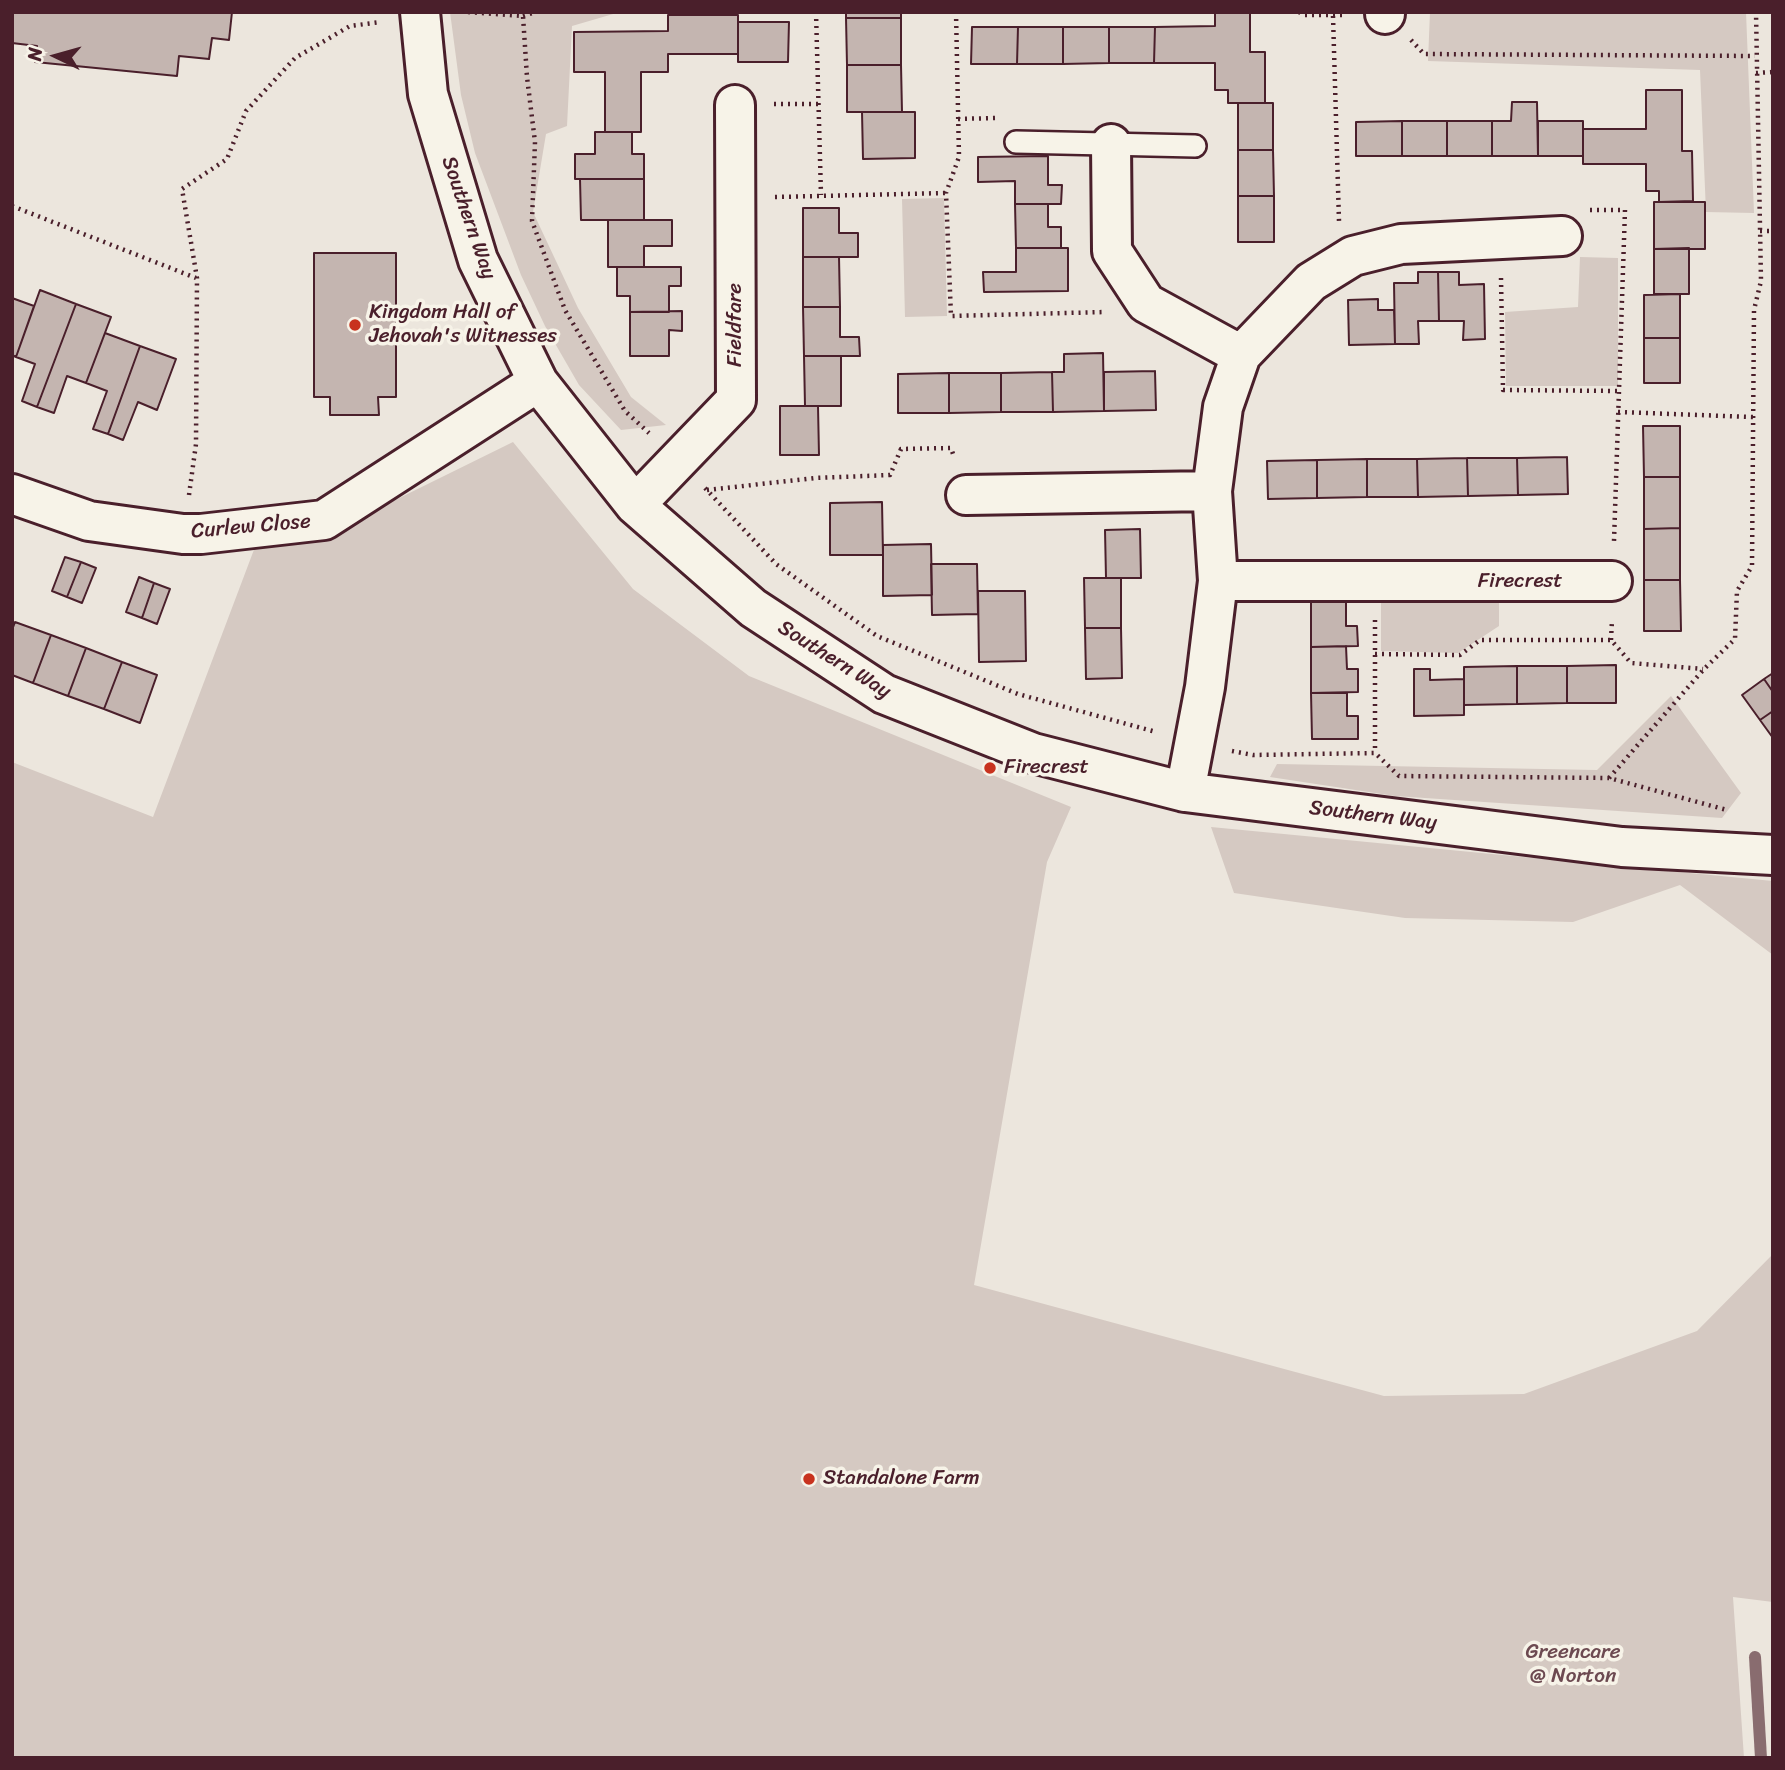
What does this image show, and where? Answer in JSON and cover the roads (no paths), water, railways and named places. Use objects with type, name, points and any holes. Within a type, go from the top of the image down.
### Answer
[{"type":"street","name":"Southern Way","points":[[404,17],[478,260],[538,382],[635,505],[753,608],[884,694],[1033,753],[1185,792],[1622,847],[1773,855]]},
{"type":"street","name":"Fieldfare","points":[[635,505],[736,400],[735,105]]},
{"type":"street","points":[[1111,144],[1112,251],[1146,303],[1241,355]]},
{"type":"street","points":[[1185,792],[1205,687],[1218,581],[1212,491],[1223,407],[1241,355],[1311,282],[1353,256],[1401,243],[1562,236]]},
{"type":"street","name":"Curlew Close","points":[[12,494],[89,521],[183,534],[324,520],[538,382]]},
{"type":"street","points":[[966,495],[1212,491]]},
{"type":"street","name":"Firecrest","points":[[1218,581],[1612,581]]},
{"type":"lane","points":[[1016,142],[1195,146]]},
{"type":"waterway","points":[[1755,1657],[1761,1758]]},
{"type":"place","name":"Kingdom Hall of Jehovah's Witnesses","points":[[355,325]]},
{"type":"place","name":"Firecrest","points":[[990,768]]},
{"type":"place","name":"Standalone Farm","points":[[809,1479]]},
{"type":"park label","name":"Greencare @ Norton","points":[[1573,1665]]}]
